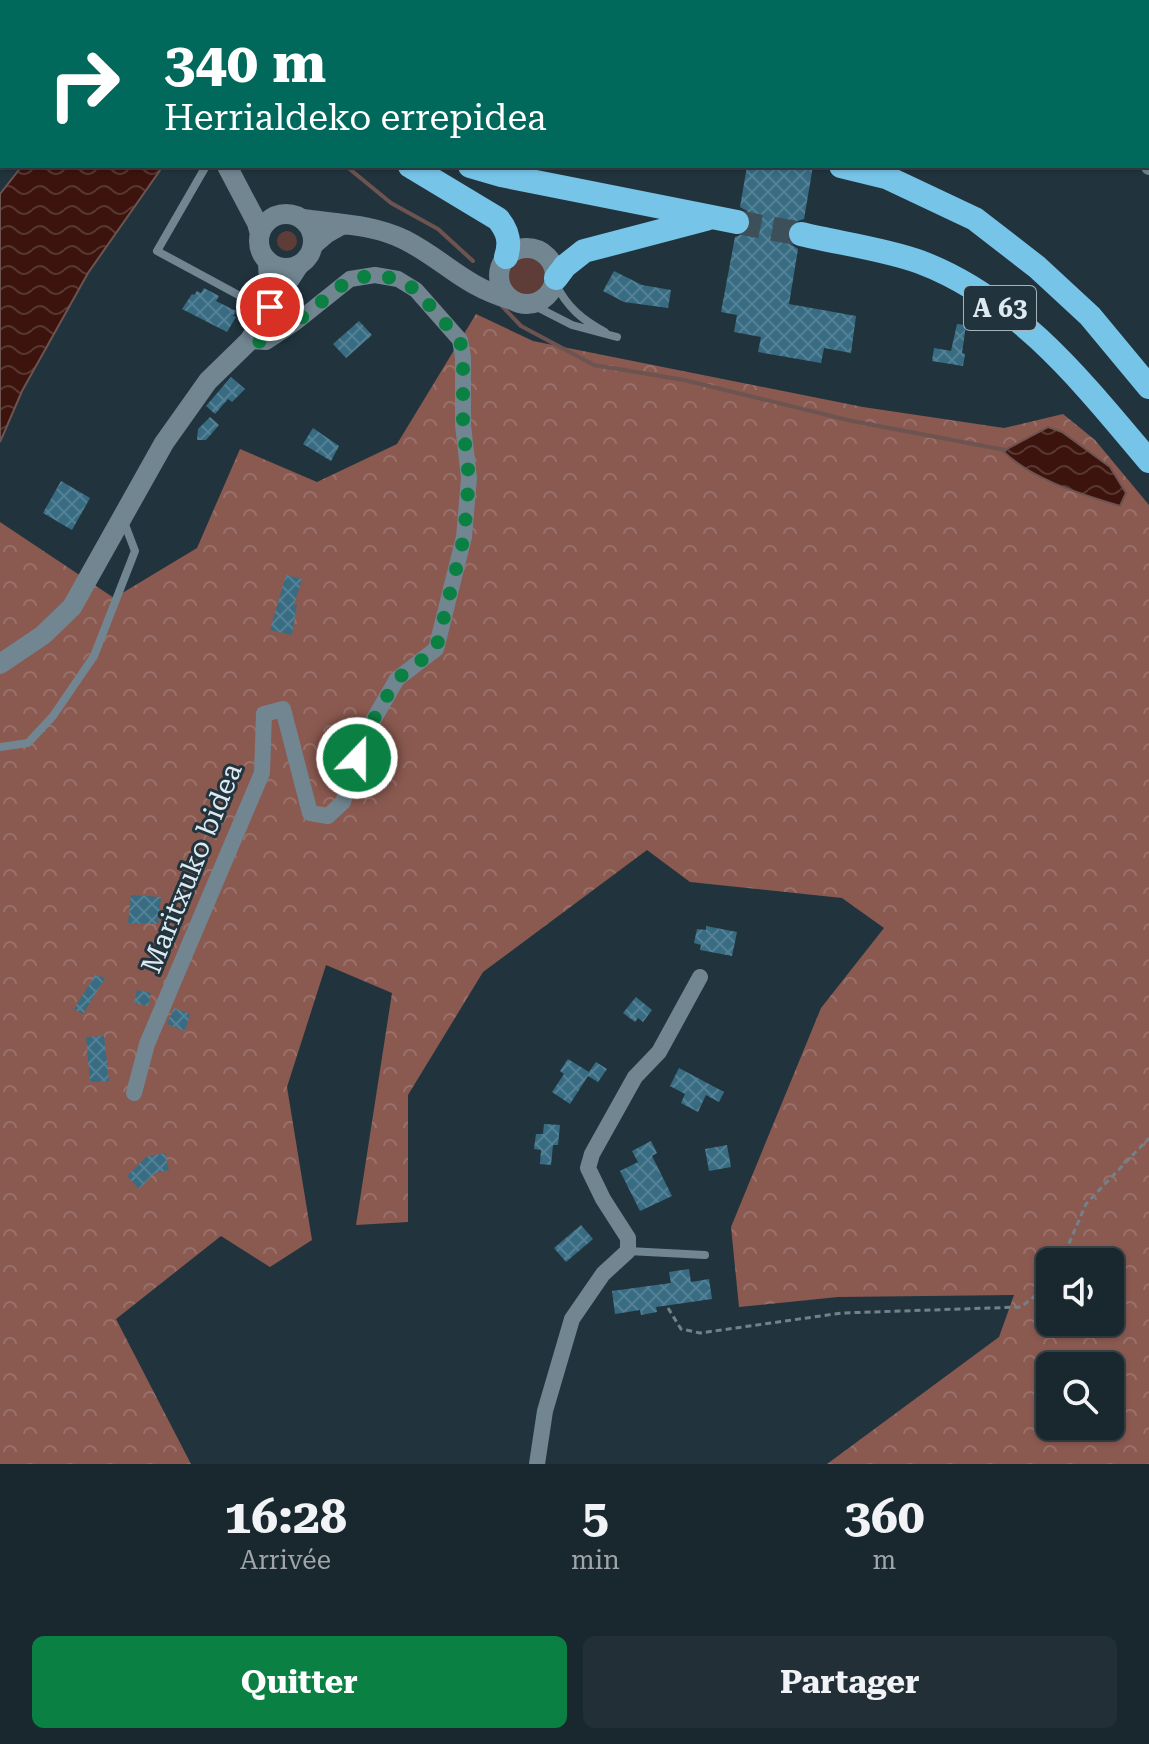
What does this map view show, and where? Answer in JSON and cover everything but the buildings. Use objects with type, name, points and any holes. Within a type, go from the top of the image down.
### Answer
[{"type":"highway","points":[[413,168],[504,225],[509,241],[504,260]]},
{"type":"highway","points":[[477,168],[737,222]]},
{"type":"highway","name":"A 63","points":[[849,168],[886,177],[975,219],[1037,267],[1090,316],[1149,387]]},
{"type":"highway","points":[[555,281],[565,266],[584,251],[711,218]]},
{"type":"highway","name":"A 63","points":[[801,234],[919,262],[967,285],[1018,321],[1067,364],[1149,461]]},
{"type":"street","points":[[228,168],[260,234],[260,248],[268,261],[269,309]]},
{"type":"street","points":[[239,189],[278,215]]},
{"type":"street","points":[[260,234],[264,226],[278,215],[290,214],[302,219],[374,229],[402,239],[453,273],[481,289],[522,302],[546,297],[555,281],[552,261],[538,249],[521,248],[480,275],[453,273]]},
{"type":"street","points":[[302,219],[310,228],[313,245]]},
{"type":"street","points":[[0,664],[43,635],[72,607],[164,443],[199,393],[249,341],[299,265],[308,257],[313,245],[343,224]]},
{"type":"street","points":[[504,260],[499,279],[501,287],[522,302]]},
{"type":"street","points":[[268,261],[283,268],[299,265]]},
{"type":"street","name":"Maritxuko bidea","points":[[134,1093],[147,1044],[262,773],[264,714],[283,709],[310,813],[328,816],[343,802],[364,736],[397,679],[436,649],[464,537],[469,478],[463,425],[460,340],[416,290],[398,279],[375,275],[350,279],[266,342],[249,341]]},
{"type":"street","points":[[537,1464],[545,1411],[572,1319],[603,1274],[628,1251],[628,1238],[588,1168],[592,1154],[635,1077],[659,1052],[700,977]]},
{"type":"lane","points":[[205,168],[157,251],[269,309]]},
{"type":"lane","points":[[522,302],[572,325],[617,337],[578,315],[561,295],[555,281]]},
{"type":"lane","points":[[0,747],[28,743],[53,716],[94,656],[135,551],[122,517]]},
{"type":"lane","points":[[628,1251],[705,1255]]},
{"type":"path","points":[[1067,1248],[1086,1204],[1149,1138]]},
{"type":"path","points":[[668,1308],[681,1329],[700,1333],[842,1313],[1021,1307],[1036,1295]]},
{"type":"shaded area","points":[[283,231],[291,231],[297,241],[291,251],[283,251],[277,245],[277,237]]},
{"type":"shaded area","points":[[527,257],[541,263],[547,277],[541,291],[527,297],[513,291],[507,277],[513,263]]},
{"type":"green space","points":[[476,314],[533,341],[863,407],[1004,428],[1063,414],[1095,440],[1149,505],[1149,1464],[827,1464],[999,1337],[1014,1295],[838,1297],[739,1307],[731,1227],[821,1008],[884,928],[842,898],[690,882],[647,850],[483,972],[408,1095],[408,1222],[356,1225],[392,993],[326,965],[287,1087],[312,1240],[270,1267],[221,1236],[116,1319],[191,1464],[0,1464],[0,522],[114,598],[197,548],[240,449],[317,482],[397,444]]},
{"type":"water","points":[[20,168],[162,168],[88,273],[22,391],[0,442],[0,194]]},
{"type":"water","points":[[1048,427],[1062,432],[1110,467],[1126,493],[1120,506],[1042,478],[1003,451]]},
{"type":"waterway","points":[[348,168],[391,203],[438,229],[473,261]]},
{"type":"waterway","points":[[502,306],[521,326],[594,365],[684,380],[852,421],[1005,450]]},
{"type":"tunnel","points":[[737,222],[801,234]]},
{"type":"route","points":[[270,307],[249,341],[266,342],[350,279],[375,275],[398,279],[416,290],[460,340],[463,425],[469,478],[464,537],[436,649],[397,679],[364,736],[357,758]]}]
